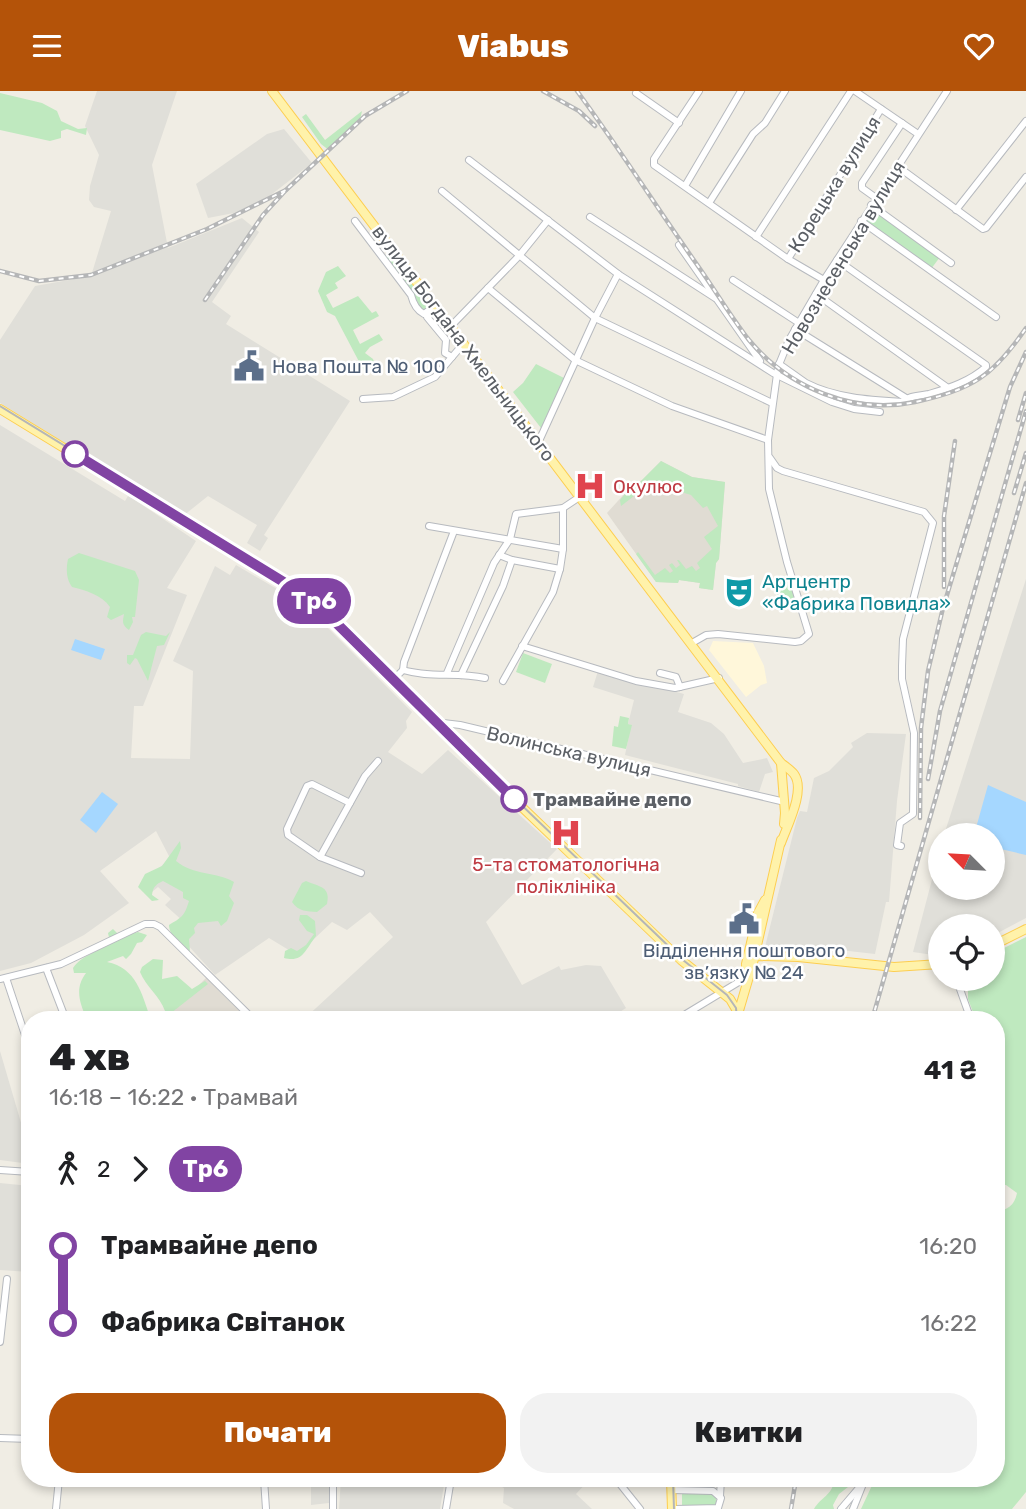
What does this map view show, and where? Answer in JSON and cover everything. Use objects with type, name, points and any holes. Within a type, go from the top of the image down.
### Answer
[{"type":"main road","name":"вулиця Богдана Хмельницького","points":[[272,91],[781,763],[794,775]]},
{"type":"main road","points":[[0,409],[313,600],[681,960],[732,1002],[735,1011]]},
{"type":"main road","points":[[781,763],[785,802],[781,843]]},
{"type":"main road","points":[[738,1011],[755,956],[781,843],[797,800],[798,789],[794,775],[786,774],[782,783]]},
{"type":"main road","points":[[785,802],[797,800]]},
{"type":"main road","points":[[737,1011],[758,912],[769,891]]},
{"type":"main road","points":[[1005,940],[1026,929]]},
{"type":"main road","points":[[755,956],[798,957],[894,967],[928,965]]},
{"type":"main road","points":[[745,970],[755,956]]},
{"type":"main road","points":[[671,1490],[673,1509]]},
{"type":"street","points":[[699,91],[654,159],[654,165],[788,259],[824,280]]},
{"type":"street","points":[[685,186],[741,91]]},
{"type":"street","points":[[709,203],[753,134],[765,123],[785,91]]},
{"type":"street","points":[[756,237],[853,91],[918,134]]},
{"type":"street","name":"Новознесенська вулиця","points":[[692,643],[706,635],[718,634],[795,642],[809,634],[769,489],[768,440],[779,364],[824,280],[947,91]]},
{"type":"street","points":[[636,93],[680,123]]},
{"type":"street","name":"Корецька вулиця","points":[[788,259],[881,109]]},
{"type":"street","points":[[956,210],[1026,121]]},
{"type":"street","points":[[876,198],[862,188],[862,183],[902,123]]},
{"type":"street","points":[[469,160],[618,274],[777,375],[832,402],[854,409],[880,412]]},
{"type":"street","points":[[897,166],[983,229],[1026,177]]},
{"type":"street","points":[[442,191],[595,318],[772,403]]},
{"type":"street","points":[[872,205],[951,263]]},
{"type":"street","points":[[590,217],[715,298]]},
{"type":"street","points":[[451,326],[519,256],[548,220]]},
{"type":"street","points":[[862,221],[996,317]]},
{"type":"street","points":[[355,222],[411,295],[420,312],[424,314],[436,306]]},
{"type":"street","points":[[679,245],[762,365]]},
{"type":"street","points":[[779,364],[807,384],[832,392],[866,400],[902,402],[906,398],[948,389],[985,369],[986,365],[837,260]]},
{"type":"street","points":[[539,441],[618,274]]},
{"type":"street","points":[[733,279],[797,326],[906,398]]},
{"type":"street","points":[[488,288],[575,361],[672,406],[768,440]]},
{"type":"street","points":[[816,294],[948,389]]},
{"type":"street","points":[[427,312],[427,317],[446,341],[445,353],[452,357]]},
{"type":"street","points":[[363,399],[393,397],[435,377],[464,343]]},
{"type":"street","points":[[769,453],[773,464],[783,471],[923,512],[933,523],[904,639],[902,679],[911,715],[915,752],[913,814],[900,823],[897,845],[901,846]]},
{"type":"street","points":[[769,489],[773,475],[783,471]]},
{"type":"street","points":[[447,673],[471,612],[499,555],[510,540],[516,514],[563,508],[581,496]]},
{"type":"street","points":[[503,681],[550,597],[560,569],[563,508]]},
{"type":"street","points":[[429,526],[563,548]]},
{"type":"street","points":[[393,680],[403,670],[454,531]]},
{"type":"street","points":[[499,555],[560,569]]},
{"type":"street","points":[[461,675],[503,586],[512,560]]},
{"type":"street","points":[[522,646],[636,681],[680,687],[719,678]]},
{"type":"street","points":[[403,670],[420,675],[447,673],[485,678]]},
{"type":"street","points":[[660,673],[676,677],[680,687]]},
{"type":"street","name":"Волинська вулиця","points":[[435,722],[463,725],[785,802]]},
{"type":"street","points":[[320,857],[365,776],[378,761]]},
{"type":"street","points":[[350,803],[312,784],[303,790],[288,835],[320,857],[361,873]]},
{"type":"street","points":[[21,1026],[3,978],[46,968],[92,951],[145,924],[160,927],[245,1011]]},
{"type":"street","points":[[46,968],[63,1011]]},
{"type":"street","points":[[690,1011],[742,980],[745,970]]},
{"type":"street","points":[[961,991],[968,1011]]},
{"type":"street","points":[[0,1170],[21,1171]]},
{"type":"street","points":[[0,1342],[7,1279]]},
{"type":"street","points":[[0,1438],[21,1439]]},
{"type":"street","points":[[56,1507],[57,1487]]},
{"type":"street","points":[[265,1487],[267,1509]]},
{"type":"street","points":[[333,1487],[333,1509]]},
{"type":"street","points":[[446,1509],[450,1487]]},
{"type":"street","points":[[622,1487],[640,1509]]},
{"type":"street","points":[[673,1509],[718,1508],[721,1487]]},
{"type":"street","points":[[841,1509],[859,1487]]},
{"type":"street","points":[[853,1509],[861,1487]]},
{"type":"street","points":[[671,1490],[713,1491],[720,1496]]},
{"type":"shaded area","points":[[97,91],[177,91],[152,165],[168,248],[242,218],[259,232],[212,302],[231,316],[226,324],[350,401],[264,535],[268,538],[260,551],[247,543],[257,525],[208,496],[183,516],[0,403],[0,340],[35,286],[91,276],[111,211],[94,207],[89,200],[99,155],[85,126]]},
{"type":"shaded area","points":[[284,129],[312,163],[267,198],[234,213],[208,218],[196,184],[267,134]]},
{"type":"shaded area","points":[[0,425],[125,501],[128,496],[132,498],[196,541],[167,588],[187,595],[143,706],[134,706],[131,758],[190,759],[193,671],[173,661],[215,566],[230,575],[236,565],[306,606],[412,712],[406,721],[407,728],[388,752],[422,774],[448,750],[557,849],[486,922],[522,985],[559,966],[561,970],[586,965],[601,966],[626,1008],[621,1011],[313,1011],[393,937],[370,912],[347,930],[332,922],[297,955],[269,938],[215,975],[175,931],[184,922],[165,905],[171,899],[158,887],[152,892],[144,882],[170,858],[156,831],[100,871],[129,903],[84,935],[31,963],[0,971]]},
{"type":"shaded area","points":[[661,461],[692,477],[725,482],[719,559],[716,563],[713,590],[699,588],[700,583],[679,580],[678,583],[656,582],[607,513],[637,480],[640,482]]},
{"type":"shaded area","points":[[1026,579],[1026,918],[1005,929],[1005,914],[928,914],[928,954],[913,952],[928,895],[928,900],[1005,900],[1005,823],[948,823]]},
{"type":"shaded area","points":[[713,641],[753,643],[764,666],[767,683],[746,697],[709,650]]},
{"type":"shaded area","points":[[598,671],[684,694],[678,712],[711,723],[724,734],[743,763],[767,758],[773,772],[765,774],[759,792],[738,784],[625,755],[634,700],[593,687]]},
{"type":"shaded area","points":[[867,733],[906,734],[897,801],[889,902],[886,902],[875,954],[831,949],[830,955],[765,947],[797,818],[800,811],[807,812],[814,778],[829,771],[853,747],[851,743]]},
{"type":"shaded area","points":[[207,977],[242,1011],[173,1011]]},
{"type":"shaded area","points":[[0,1051],[21,1123],[21,1163],[0,1160]]},
{"type":"shaded area","points":[[0,1183],[21,1185],[21,1271],[0,1270]]},
{"type":"shaded area","points":[[311,1487],[330,1487],[329,1503],[311,1505]]},
{"type":"shaded area","points":[[340,1487],[444,1487],[440,1509],[339,1509]]},
{"type":"shaded area","points":[[502,1487],[583,1487],[576,1494],[592,1509],[514,1509],[503,1503]]},
{"type":"green space","points":[[0,93],[42,103],[57,111],[61,121],[78,129],[87,128],[86,135],[67,129],[61,131],[61,138],[50,141],[0,130]]},
{"type":"green space","points":[[362,111],[360,120],[330,151],[321,144],[302,117],[306,114],[325,140]]},
{"type":"green space","points":[[872,207],[940,257],[931,269],[863,221]]},
{"type":"green space","points":[[388,253],[431,309],[424,314],[383,257]]},
{"type":"green space","points":[[338,266],[346,276],[335,283],[338,288],[326,295],[333,308],[358,296],[372,313],[376,311],[379,316],[353,330],[360,344],[379,334],[383,340],[365,353],[374,362],[365,373],[335,316],[327,312],[318,291],[326,272]]},
{"type":"green space","points":[[536,364],[564,378],[541,428],[513,392]]},
{"type":"green space","points":[[661,461],[692,477],[725,482],[719,559],[716,563],[713,590],[699,588],[700,583],[679,580],[678,583],[656,582],[636,554],[638,552],[655,575],[665,568],[670,573],[673,571],[669,565],[672,563],[676,568],[680,565],[677,560],[686,569],[692,566],[696,571],[700,568],[697,563],[712,549],[704,537],[718,526],[707,506],[703,508],[691,495],[651,483],[621,506],[620,500],[637,480],[640,482]]},
{"type":"green space","points":[[79,553],[135,571],[139,580],[135,617],[132,617],[129,630],[123,621],[124,614],[111,620],[107,617],[110,607],[103,599],[72,587],[67,573],[68,559]]},
{"type":"green space","points":[[788,576],[796,603],[769,600],[767,597],[777,598],[779,577]]},
{"type":"green space","points":[[146,632],[166,636],[170,632],[164,645],[157,646],[148,681],[137,659],[130,665],[127,663],[127,655],[133,655],[141,635]]},
{"type":"green space","points":[[523,653],[552,664],[545,683],[516,672]]},
{"type":"green space","points":[[620,716],[629,718],[628,724],[632,725],[626,749],[612,746],[614,726],[618,727]]},
{"type":"green space","points":[[180,841],[181,848],[176,861],[190,869],[234,882],[229,896],[234,903],[227,921],[221,926],[218,921],[198,923],[194,928],[195,933],[189,939],[190,951],[176,941],[169,925],[186,910],[189,901],[183,898],[183,892],[163,881],[155,886],[152,892],[159,900],[152,901],[138,887],[145,874],[162,866]]},
{"type":"green space","points":[[306,881],[326,890],[327,904],[317,912],[300,909],[292,902],[302,883]]},
{"type":"green space","points":[[300,915],[307,915],[315,921],[316,936],[300,957],[284,958],[285,951],[291,948],[297,951],[306,945],[314,934],[307,931],[299,920]]},
{"type":"green space","points":[[113,929],[121,937],[138,932],[147,935],[142,942],[137,943],[126,959],[123,956],[107,962],[117,965],[132,976],[148,1011],[84,1011],[79,990],[86,973],[74,973],[73,968],[110,942],[108,933]]},
{"type":"green space","points":[[1026,937],[1026,1492],[1012,1509],[861,1509],[871,1487],[1005,1487],[1005,1209],[1012,1204],[1017,1193],[1005,1185],[1005,1011],[973,1011],[968,991],[1005,991],[1005,948]]},
{"type":"green space","points":[[153,959],[163,960],[162,979],[177,976],[192,989],[205,981],[208,984],[174,1011],[165,1011],[140,972],[142,967]]},
{"type":"green space","points":[[832,1487],[848,1487],[839,1494],[833,1505],[834,1509],[814,1509],[817,1505]]},
{"type":"green space","points":[[716,1493],[716,1505],[682,1506],[682,1494]]},
{"type":"water","points":[[75,639],[105,649],[101,660],[71,650]]},
{"type":"water","points":[[988,785],[1026,802],[1026,855],[1005,850],[1005,823],[977,823]]},
{"type":"water","points":[[102,792],[118,804],[96,833],[80,820]]},
{"type":"tram line","points":[[0,406],[314,599],[461,747],[683,960],[727,995],[736,1011]]},
{"type":"tram line","name":"Тр6","points":[[75,454],[313,600],[514,799]]},
{"type":"tram line","points":[[673,1487],[674,1509]]},
{"type":"railway","points":[[205,300],[263,215],[286,190],[365,116],[407,91]]},
{"type":"railway","points":[[543,91],[579,111],[595,126]]},
{"type":"railway","points":[[577,91],[749,340],[783,372],[803,384],[824,394],[869,405],[892,405],[935,397],[966,386],[991,369],[1026,328]]},
{"type":"railway","points":[[0,271],[39,281],[91,275],[207,229],[286,190]]},
{"type":"railway","points":[[920,818],[921,728],[928,671],[943,608],[1010,387],[1026,352]]},
{"type":"railway","points":[[1018,420],[1026,393]]},
{"type":"railway","points":[[928,779],[940,711],[1026,411]]},
{"type":"railway","points":[[944,587],[944,516],[955,441]]},
{"type":"railway","points":[[1014,493],[1026,453]]},
{"type":"railway","points":[[875,1011],[1026,483]]},
{"type":"railway","points":[[791,1509],[795,1487]]},
{"type":"place","name":"Нова Пошта № 100","points":[[249,366]]},
{"type":"place","name":"Окулюс","points":[[590,486]]},
{"type":"place","name":"Артцентр «Фабрика Повидла»","points":[[739,592]]},
{"type":"place","name":"Трамвайне депо","points":[[514,799]]},
{"type":"place","name":"5-та стоматологічна поліклініка","points":[[566,833]]},
{"type":"place","name":"Відділення поштового зв’язку № 24","points":[[744,919]]}]
